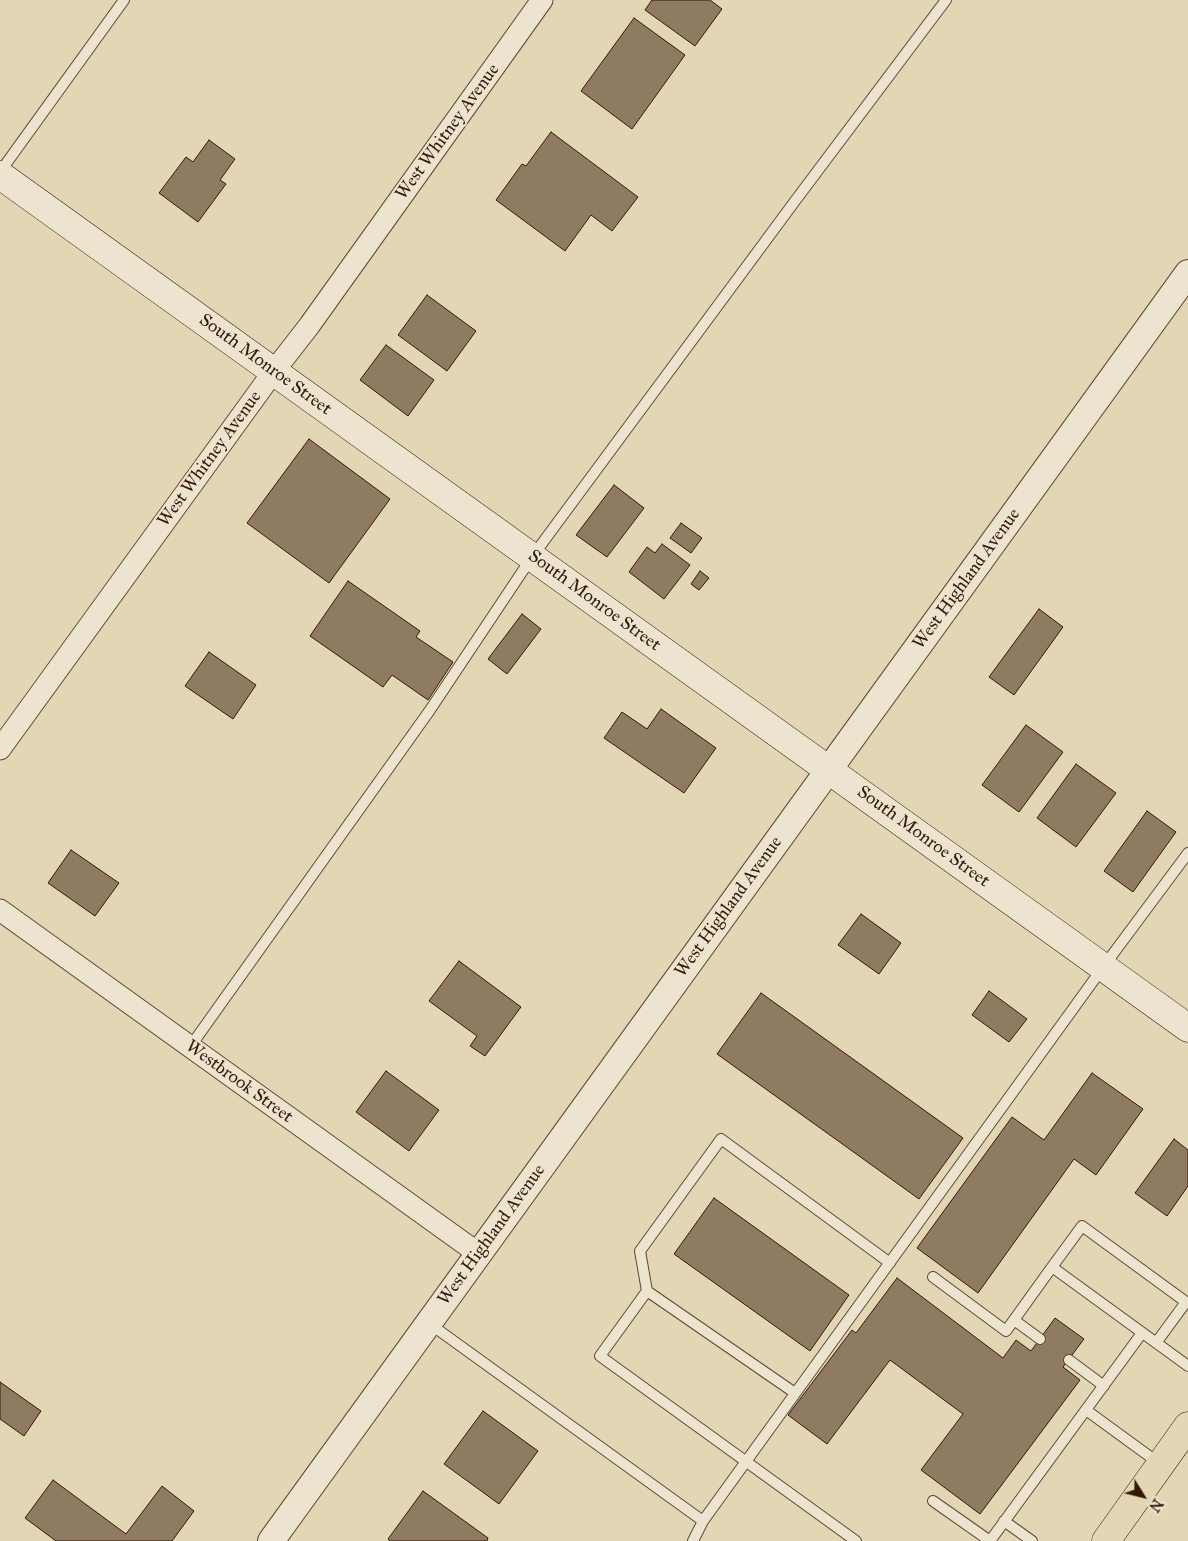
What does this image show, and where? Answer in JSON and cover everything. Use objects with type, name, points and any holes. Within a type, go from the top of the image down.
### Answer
[{"type":"main road","name":"South Monroe Street","points":[[0,174],[1188,1028]]},
{"type":"main road","points":[[1106,1541],[1188,1426]]},
{"type":"street","name":"West Whitney Avenue","points":[[0,749],[274,371],[309,326],[542,0]]},
{"type":"street","name":"West Highland Avenue","points":[[271,1541],[1188,273]]},
{"type":"street","name":"Westbrook Street","points":[[0,910],[479,1254]]},
{"type":"lane","points":[[0,174],[124,0]]},
{"type":"lane","points":[[190,1046],[425,718],[532,557],[946,0]]},
{"type":"lane","points":[[693,1541],[703,1521],[795,1393],[1188,853]]},
{"type":"lane","points":[[795,1393],[648,1291],[640,1251],[721,1139],[890,1263]]},
{"type":"lane","points":[[932,1277],[1006,1330],[1082,1226],[1186,1302],[1156,1343]]},
{"type":"lane","points":[[1052,1268],[1188,1366]]},
{"type":"lane","points":[[648,1291],[600,1356],[856,1541]]},
{"type":"lane","points":[[1014,1320],[1040,1339]]},
{"type":"lane","points":[[429,1323],[703,1521]]},
{"type":"lane","points":[[933,1501],[990,1541],[1142,1333]]},
{"type":"lane","points":[[1069,1360],[1104,1386]]},
{"type":"lane","points":[[1086,1410],[1161,1464]]},
{"type":"lane","points":[[1004,1521],[1032,1541]]},
{"type":"building","points":[[652,0],[710,0],[722,9],[695,46],[645,10]]},
{"type":"building","points":[[634,18],[685,55],[632,129],[581,91]]},
{"type":"building","points":[[551,132],[638,197],[612,231],[591,215],[565,251],[496,200],[522,164],[526,166]]},
{"type":"building","points":[[209,140],[235,159],[220,180],[226,184],[198,222],[159,193],[186,157],[193,162]]},
{"type":"building","points":[[427,295],[476,331],[447,371],[398,335]]},
{"type":"building","points":[[386,345],[434,380],[408,416],[360,380]]},
{"type":"building","points":[[309,439],[390,499],[329,583],[247,523]]},
{"type":"building","points":[[614,485],[644,508],[607,557],[576,535]]},
{"type":"building","points":[[681,523],[702,538],[691,553],[670,538]]},
{"type":"building","points":[[662,544],[690,565],[664,599],[629,572],[647,547],[655,553]]},
{"type":"building","points":[[700,571],[709,578],[699,590],[691,584]]},
{"type":"building","points":[[348,581],[420,631],[416,637],[453,662],[428,700],[392,675],[383,687],[310,636]]},
{"type":"building","points":[[1039,609],[1063,627],[1014,695],[989,677]]},
{"type":"building","points":[[522,614],[541,629],[507,674],[488,659]]},
{"type":"building","points":[[209,652],[256,685],[233,719],[185,686]]},
{"type":"building","points":[[661,709],[716,748],[684,793],[604,738],[622,712],[647,729]]},
{"type":"building","points":[[1026,725],[1063,752],[1019,812],[982,785]]},
{"type":"building","points":[[1076,764],[1116,793],[1076,847],[1037,818]]},
{"type":"building","points":[[1147,811],[1176,832],[1133,892],[1104,871]]},
{"type":"building","points":[[71,850],[119,883],[95,916],[48,883]]},
{"type":"building","points":[[861,914],[901,943],[879,974],[838,945]]},
{"type":"building","points":[[459,961],[521,1007],[485,1056],[470,1046],[477,1036],[429,1001]]},
{"type":"building","points":[[989,991],[1027,1019],[1009,1042],[972,1015]]},
{"type":"building","points":[[761,993],[963,1138],[919,1199],[717,1054]]},
{"type":"building","points":[[386,1071],[439,1110],[409,1151],[356,1112]]},
{"type":"building","points":[[1092,1073],[1143,1109],[1096,1175],[1074,1159],[978,1293],[917,1248],[1012,1117],[1044,1140]]},
{"type":"building","points":[[1174,1139],[1188,1150],[1188,1186],[1167,1216],[1135,1193]]},
{"type":"building","points":[[714,1198],[849,1295],[810,1351],[674,1254]]},
{"type":"building","points":[[897,1278],[1003,1358],[1016,1340],[1031,1351],[1055,1318],[1084,1339],[1063,1367],[1080,1380],[980,1514],[921,1470],[963,1414],[890,1360],[827,1444],[788,1415],[852,1330],[856,1333]]},
{"type":"building","points":[[0,1382],[41,1411],[24,1436],[0,1419]]},
{"type":"building","points":[[483,1411],[538,1451],[499,1504],[444,1464]]},
{"type":"building","points":[[53,1480],[126,1534],[162,1486],[194,1511],[172,1541],[56,1541],[25,1518]]},
{"type":"building","points":[[423,1491],[488,1538],[487,1541],[390,1541],[388,1539]]}]
